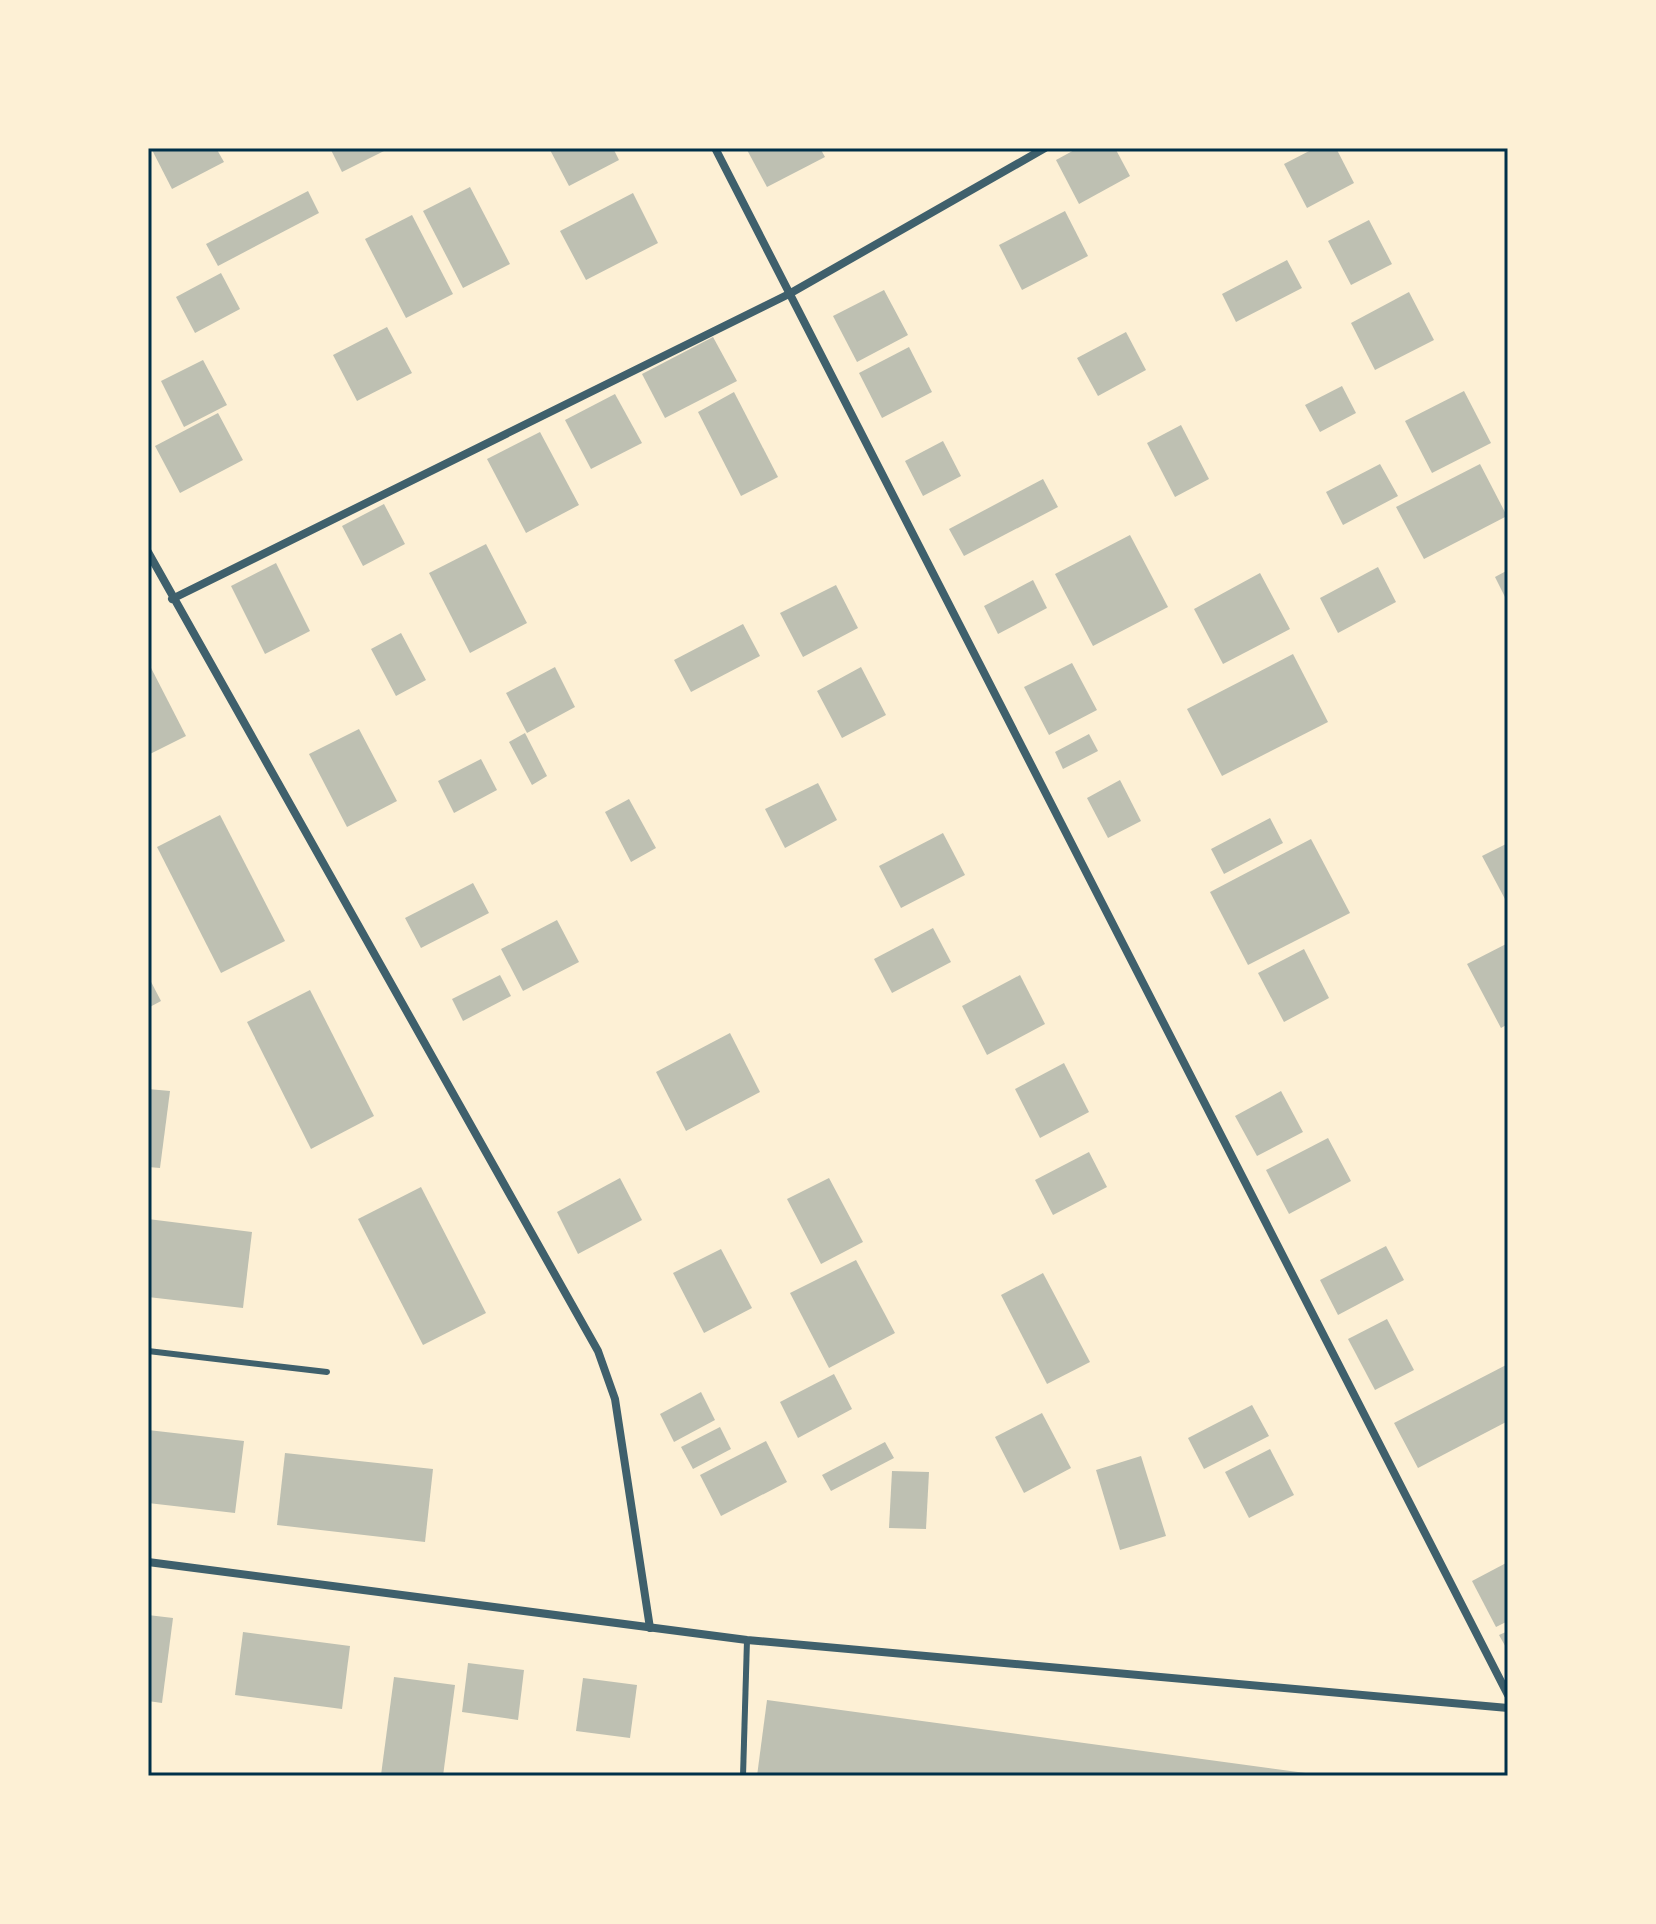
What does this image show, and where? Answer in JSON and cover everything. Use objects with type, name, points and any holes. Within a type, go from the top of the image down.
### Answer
[{"type":"street","points":[[715,148],[1508,1695]]},
{"type":"street","points":[[172,599],[789,294],[1045,148]]},
{"type":"street","points":[[148,552],[598,1351],[615,1399],[650,1628]]},
{"type":"street","points":[[148,1562],[747,1640],[1508,1708]]},
{"type":"lane","points":[[148,1351],[327,1372]]},
{"type":"lane","points":[[743,1776],[747,1640]]},
{"type":"building","points":[[151,148],[216,148],[224,162],[172,189]]},
{"type":"building","points":[[330,148],[390,148],[342,172]]},
{"type":"building","points":[[549,148],[613,148],[619,160],[569,186]]},
{"type":"building","points":[[746,148],[820,148],[825,157],[767,187]]},
{"type":"building","points":[[1078,148],[1115,148],[1130,176],[1079,204],[1056,160]]},
{"type":"building","points":[[1315,148],[1336,148],[1354,183],[1307,208],[1284,164]]},
{"type":"building","points":[[470,187],[510,264],[463,288],[423,211]]},
{"type":"building","points":[[308,191],[319,213],[218,266],[206,244]]},
{"type":"building","points":[[633,193],[658,243],[586,280],[560,231]]},
{"type":"building","points":[[1065,211],[1088,256],[1022,290],[999,245]]},
{"type":"building","points":[[412,215],[453,294],[406,318],[365,239]]},
{"type":"building","points":[[1369,220],[1392,264],[1351,285],[1328,241]]},
{"type":"building","points":[[1287,260],[1302,288],[1236,322],[1222,294]]},
{"type":"building","points":[[221,273],[240,309],[195,333],[176,297]]},
{"type":"building","points":[[884,290],[908,335],[857,362],[833,316]]},
{"type":"building","points":[[1409,292],[1434,340],[1375,370],[1351,323]]},
{"type":"building","points":[[387,327],[412,373],[357,401],[333,355]]},
{"type":"building","points":[[1126,332],[1146,370],[1098,396],[1077,358]]},
{"type":"building","points":[[713,337],[737,381],[665,418],[642,374]]},
{"type":"building","points":[[909,347],[932,392],[882,418],[859,373]]},
{"type":"building","points":[[203,360],[227,405],[184,427],[161,381]]},
{"type":"building","points":[[1342,386],[1356,413],[1320,432],[1305,405]]},
{"type":"building","points":[[1464,391],[1491,443],[1432,473],[1405,421]]},
{"type":"building","points":[[734,392],[778,477],[741,496],[698,412]]},
{"type":"building","points":[[615,394],[642,443],[591,469],[565,420]]},
{"type":"building","points":[[218,413],[243,460],[180,493],[155,446]]},
{"type":"building","points":[[1181,425],[1209,479],[1175,497],[1147,443]]},
{"type":"building","points":[[540,432],[579,505],[526,533],[487,459]]},
{"type":"building","points":[[943,441],[961,476],[923,496],[905,461]]},
{"type":"building","points":[[1380,464],[1398,496],[1343,525],[1326,492]]},
{"type":"building","points":[[1480,464],[1507,516],[1424,559],[1396,507]]},
{"type":"building","points":[[1043,479],[1058,507],[964,556],[949,529]]},
{"type":"building","points":[[384,504],[405,544],[363,566],[342,526]]},
{"type":"building","points":[[1130,535],[1168,607],[1093,646],[1055,574]]},
{"type":"building","points":[[486,544],[527,623],[470,653],[429,573]]},
{"type":"building","points":[[276,563],[310,631],[265,654],[231,586]]},
{"type":"building","points":[[1378,567],[1396,602],[1338,633],[1320,598]]},
{"type":"building","points":[[1508,570],[1508,603],[1495,577]]},
{"type":"building","points":[[1260,573],[1290,629],[1223,664],[1194,609]]},
{"type":"building","points":[[1033,580],[1047,608],[998,634],[984,606]]},
{"type":"building","points":[[836,585],[858,628],[803,657],[780,613]]},
{"type":"building","points":[[743,624],[760,656],[691,692],[674,660]]},
{"type":"building","points":[[401,633],[426,680],[396,696],[371,649]]},
{"type":"building","points":[[1293,654],[1328,722],[1222,776],[1187,709]]},
{"type":"building","points":[[148,662],[186,736],[148,755]]},
{"type":"building","points":[[1072,663],[1097,710],[1049,735],[1024,687]]},
{"type":"building","points":[[555,667],[575,707],[527,733],[506,693]]},
{"type":"building","points":[[861,667],[886,715],[842,738],[817,691]]},
{"type":"building","points":[[359,729],[397,801],[347,827],[309,754]]},
{"type":"building","points":[[525,733],[547,776],[532,785],[509,742]]},
{"type":"building","points":[[1089,734],[1098,751],[1063,769],[1055,752]]},
{"type":"building","points":[[481,759],[497,790],[454,813],[438,781]]},
{"type":"building","points":[[1120,780],[1141,821],[1108,838],[1087,798]]},
{"type":"building","points":[[818,783],[837,820],[785,848],[765,809]]},
{"type":"building","points":[[629,799],[656,848],[631,862],[605,812]]},
{"type":"building","points":[[220,815],[285,941],[221,973],[157,847]]},
{"type":"building","points":[[1270,818],[1283,843],[1224,874],[1211,849]]},
{"type":"building","points":[[943,833],[965,875],[901,908],[879,866]]},
{"type":"building","points":[[1311,839],[1350,913],[1248,965],[1210,892]]},
{"type":"building","points":[[1508,843],[1508,898],[1505,899],[1482,856]]},
{"type":"building","points":[[473,883],[489,913],[421,948],[405,918]]},
{"type":"building","points":[[557,920],[579,962],[523,991],[501,949]]},
{"type":"building","points":[[933,928],[951,962],[892,993],[874,959]]},
{"type":"building","points":[[1508,943],[1508,1024],[1501,1028],[1467,964]]},
{"type":"building","points":[[1304,949],[1329,998],[1284,1022],[1258,973]]},
{"type":"building","points":[[500,975],[511,996],[463,1021],[452,999]]},
{"type":"building","points":[[1020,975],[1045,1024],[987,1055],[962,1006]]},
{"type":"building","points":[[148,976],[161,1001],[148,1008]]},
{"type":"building","points":[[310,990],[374,1116],[311,1149],[247,1022]]},
{"type":"building","points":[[730,1033],[760,1092],[686,1131],[656,1072]]},
{"type":"building","points":[[1064,1063],[1089,1112],[1040,1138],[1015,1089]]},
{"type":"building","points":[[148,1089],[170,1091],[160,1168],[148,1167]]},
{"type":"building","points":[[1281,1091],[1303,1132],[1257,1156],[1235,1116]]},
{"type":"building","points":[[1328,1138],[1351,1181],[1289,1214],[1266,1170]]},
{"type":"building","points":[[1089,1152],[1107,1187],[1053,1215],[1035,1180]]},
{"type":"building","points":[[620,1178],[642,1220],[578,1254],[557,1212]]},
{"type":"building","points":[[829,1178],[863,1242],[821,1264],[787,1199]]},
{"type":"building","points":[[421,1187],[486,1313],[423,1345],[358,1219]]},
{"type":"building","points":[[148,1219],[252,1232],[243,1308],[148,1297]]},
{"type":"building","points":[[1386,1246],[1404,1280],[1338,1315],[1320,1280]]},
{"type":"building","points":[[721,1249],[752,1308],[704,1333],[673,1273]]},
{"type":"building","points":[[856,1260],[895,1333],[829,1368],[790,1293]]},
{"type":"building","points":[[1043,1273],[1090,1362],[1047,1384],[1001,1295]]},
{"type":"building","points":[[1387,1319],[1414,1370],[1375,1390],[1348,1339]]},
{"type":"building","points":[[1508,1364],[1508,1421],[1418,1468],[1394,1423]]},
{"type":"building","points":[[834,1374],[852,1409],[798,1438],[780,1402]]},
{"type":"building","points":[[701,1392],[715,1420],[674,1442],[660,1414]]},
{"type":"building","points":[[1252,1405],[1269,1436],[1204,1469],[1188,1438]]},
{"type":"building","points":[[1042,1413],[1071,1468],[1024,1493],[995,1437]]},
{"type":"building","points":[[720,1427],[731,1449],[693,1469],[681,1447]]},
{"type":"building","points":[[148,1430],[244,1441],[235,1513],[148,1503]]},
{"type":"building","points":[[766,1441],[787,1482],[721,1516],[700,1475]]},
{"type":"building","points":[[885,1442],[894,1458],[831,1491],[822,1475]]},
{"type":"building","points":[[1270,1449],[1294,1495],[1249,1518],[1225,1472]]},
{"type":"building","points":[[285,1453],[433,1469],[425,1542],[277,1525]]},
{"type":"building","points":[[1141,1456],[1166,1536],[1120,1550],[1096,1470]]},
{"type":"building","points":[[892,1471],[929,1472],[926,1529],[889,1528]]},
{"type":"building","points":[[1508,1562],[1508,1621],[1496,1627],[1472,1581]]},
{"type":"building","points":[[148,1615],[173,1618],[162,1703],[148,1701]]},
{"type":"building","points":[[1508,1631],[1508,1651],[1499,1635]]},
{"type":"building","points":[[243,1632],[350,1646],[342,1709],[235,1695]]},
{"type":"building","points":[[468,1663],[524,1670],[518,1720],[462,1712]]},
{"type":"building","points":[[394,1677],[455,1685],[443,1776],[381,1775]]},
{"type":"building","points":[[583,1678],[637,1685],[630,1738],[576,1731]]},
{"type":"building","points":[[767,1700],[1313,1774],[757,1776]]}]
